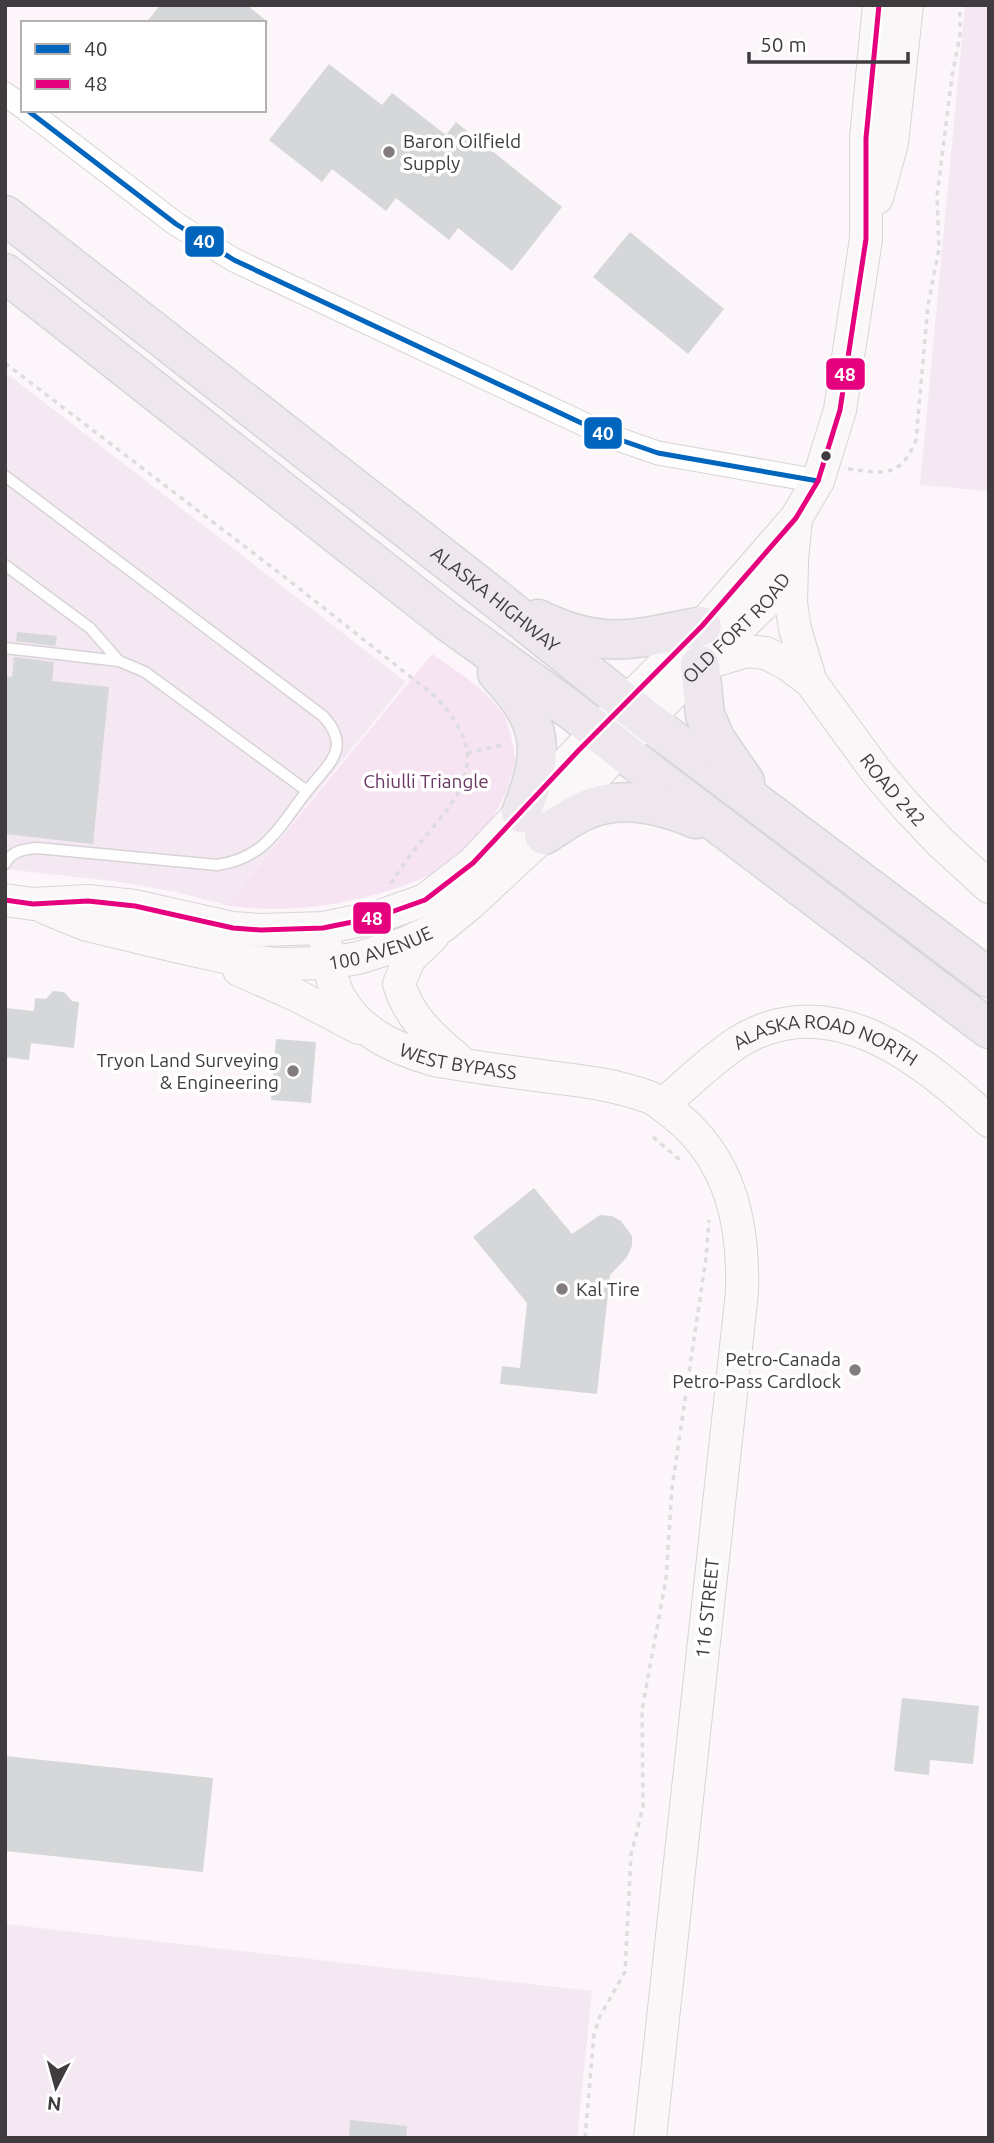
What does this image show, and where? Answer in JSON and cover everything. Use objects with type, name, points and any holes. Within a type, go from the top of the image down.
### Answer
[{"type":"highway","name":"ALASKA HIGHWAY","points":[[5,215],[637,712],[989,978]]},
{"type":"highway","points":[[5,273],[447,621],[989,1029]]},
{"type":"highway","points":[[495,598],[565,632],[590,638],[630,640],[702,626]]},
{"type":"highway","points":[[447,621],[517,695],[531,717],[538,760],[534,779],[532,824],[611,803],[636,802],[673,810],[728,832]]},
{"type":"highway","points":[[700,665],[705,715],[716,740],[760,804]]},
{"type":"main road","name":"OLD FORT ROAD","points":[[866,240],[866,138],[879,5]]},
{"type":"main road","name":"OLD FORT ROAD","points":[[637,712],[702,626],[796,519],[821,474],[841,410],[866,240],[892,143],[908,5]]},
{"type":"main road","name":"OLD FORT ROAD","points":[[637,712],[700,665],[765,603],[784,577],[792,560],[796,519]]},
{"type":"main road","name":"ROAD 242","points":[[792,560],[791,603],[795,629],[811,682]]},
{"type":"main road","name":"ROAD 242","points":[[700,665],[747,651],[766,653],[788,664],[811,682],[876,771],[906,806],[989,887]]},
{"type":"main road","name":"100 AVENUE","points":[[19,902],[87,925],[237,960],[277,964],[329,963],[380,953],[443,926],[471,903],[532,824],[637,712]]},
{"type":"main road","name":"100 AVENUE","points":[[19,902],[88,901],[135,906],[233,928],[287,931],[323,928],[377,917],[425,900],[473,863],[532,824]]},
{"type":"main road","points":[[443,926],[410,959],[399,984],[410,1012],[422,1027],[464,1065]]},
{"type":"main road","name":"WEST BYPASS","points":[[323,928],[329,963],[340,998],[370,1033],[409,1053],[434,1060],[603,1083],[652,1098],[662,1105]]},
{"type":"main road","points":[[178,947],[266,981],[370,1033]]},
{"type":"main road","name":"ALASKA ROAD NORTH","points":[[662,1105],[740,1042],[778,1025],[807,1022],[835,1024],[894,1046],[960,1095],[989,1121]]},
{"type":"main road","name":"116 STREET","points":[[650,2138],[742,1292],[743,1258],[739,1222],[732,1197],[719,1168],[704,1143],[662,1105]]},
{"type":"street","points":[[5,94],[21,106]]},
{"type":"street","points":[[29,112],[176,224],[234,260],[596,431],[658,453],[821,474]]},
{"type":"lane","points":[[5,476],[323,716],[334,727],[338,738],[334,756],[266,846],[238,862],[217,865],[37,848],[21,850],[8,858],[5,864]]},
{"type":"lane","points":[[5,565],[90,628],[119,661]]},
{"type":"lane","points":[[5,648],[119,661],[145,672],[307,791]]},
{"type":"path","points":[[821,474],[892,471],[908,458],[916,440],[928,305],[939,249],[937,197],[952,76],[960,35],[960,5]]},
{"type":"path","points":[[5,363],[286,578],[436,698],[452,715],[467,753],[461,783],[450,806],[414,850],[388,889]]},
{"type":"path","points":[[467,753],[517,741]]},
{"type":"path","points":[[653,1136],[683,1163]]},
{"type":"path","points":[[585,2138],[594,2034],[600,2016],[625,1972],[631,1855],[643,1807],[642,1710],[666,1579],[671,1488],[706,1258],[709,1220],[707,1208]]},
{"type":"shaded area","points":[[965,5],[989,5],[989,491],[920,485]]},
{"type":"shaded area","points":[[5,372],[406,682],[226,905],[176,892],[113,881],[5,869]]},
{"type":"shaded area","points":[[5,1924],[592,1991],[577,2138],[5,2138]]},
{"type":"green space","name":"Chiulli Triangle","points":[[432,654],[490,698],[505,717],[511,737],[515,761],[507,791],[477,839],[449,865],[398,888],[370,896],[340,903],[281,909],[226,905]]},
{"type":"building","points":[[160,5],[247,5],[269,23],[266,21],[148,21]]},
{"type":"building","points":[[329,64],[382,105],[392,93],[446,135],[456,122],[562,207],[512,271],[458,228],[449,240],[396,198],[386,211],[332,169],[322,182],[269,140]]},
{"type":"building","points":[[630,232],[724,309],[688,354],[593,277]]},
{"type":"building","points":[[17,632],[57,636],[55,646],[16,641]]},
{"type":"building","points":[[14,657],[54,662],[52,681],[109,687],[93,844],[5,834],[5,676],[12,677]]},
{"type":"building","points":[[53,991],[64,992],[72,1001],[79,1002],[74,1048],[31,1043],[29,1060],[5,1057],[5,1008],[34,1011],[35,998],[46,999]]},
{"type":"building","name":"Tryon Land Surveying & Engineering","points":[[276,1039],[316,1042],[311,1103],[271,1100]]},
{"type":"building","name":"Kal Tire","points":[[534,1188],[572,1234],[600,1215],[612,1216],[621,1221],[632,1236],[632,1246],[627,1257],[610,1275],[597,1394],[500,1384],[502,1366],[520,1368],[527,1303],[473,1237]]},
{"type":"building","points":[[902,1698],[979,1706],[973,1764],[930,1760],[929,1775],[894,1771]]},
{"type":"building","points":[[5,1756],[213,1778],[203,1872],[5,1851]]},
{"type":"building","points":[[350,2120],[407,2126],[406,2138],[349,2138]]},
{"type":"transit line","name":"48","points":[[5,900],[33,904],[88,901],[135,906],[233,928],[323,928],[377,917],[425,900],[473,863],[579,750],[702,626],[796,518],[818,481],[840,410],[866,239],[866,138],[879,5]]},
{"type":"transit line","name":"40","points":[[30,112],[176,224],[234,260],[609,436],[658,453],[818,481]]},
{"type":"place","name":"Baron Oilfield Supply","points":[[389,152]]},
{"type":"place","name":"Tryon Land Surveying & Engineering","points":[[293,1071]]},
{"type":"place","name":"Kal Tire","points":[[562,1289]]},
{"type":"place","name":"Petro-Canada Petro-Pass Cardlock","points":[[855,1370]]}]
